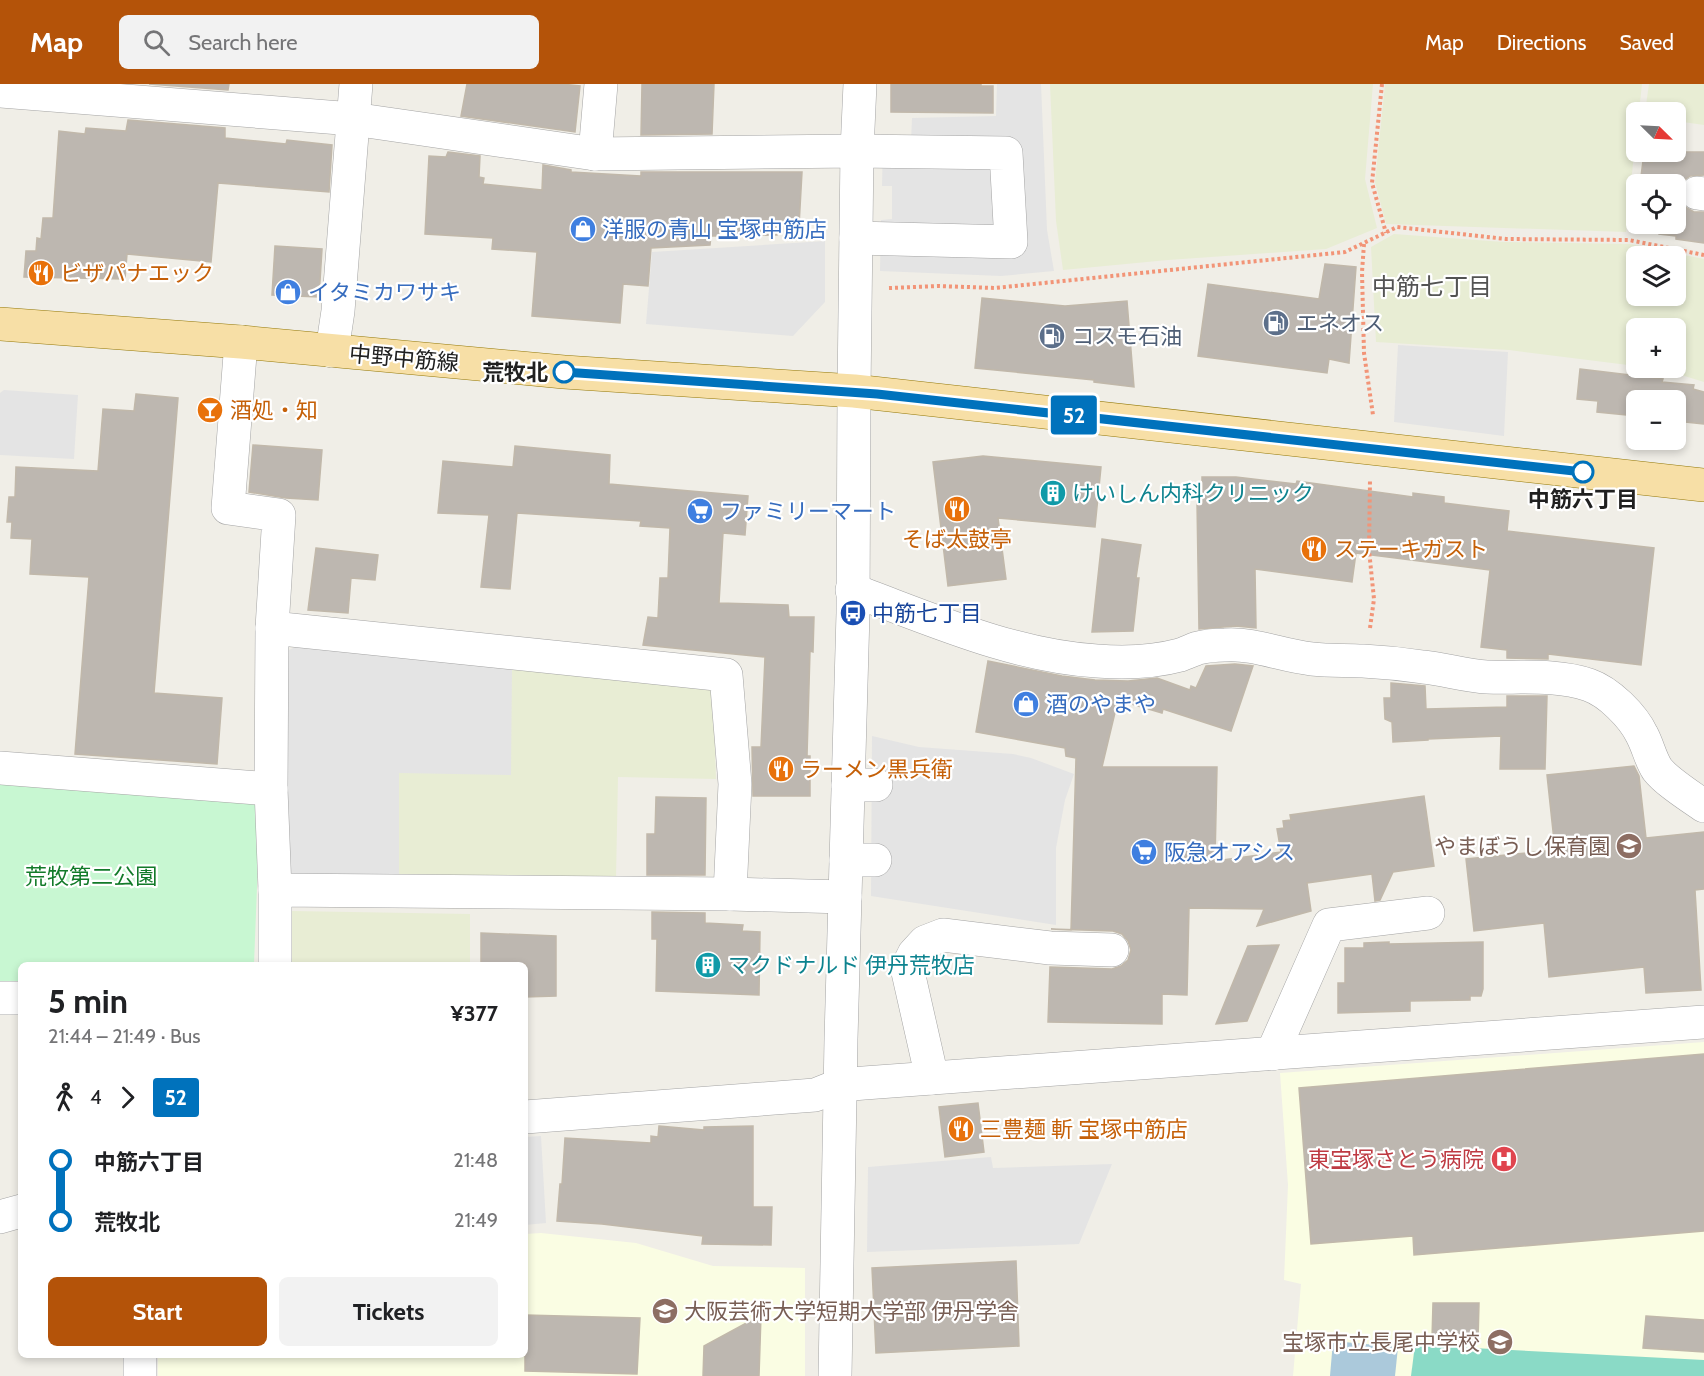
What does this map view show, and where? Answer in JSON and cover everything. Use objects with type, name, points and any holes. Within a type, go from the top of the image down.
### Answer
[{"type":"main road","name":"中野中筋線","points":[[0,324],[242,342],[564,372],[854,391],[1704,485]]},
{"type":"street","points":[[332,351],[338,311],[356,84]]},
{"type":"street","points":[[595,154],[601,84]]},
{"type":"street","points":[[836,1376],[845,897],[861,860],[862,785],[852,590],[857,151],[860,84]]},
{"type":"street","points":[[0,91],[149,93],[353,119],[595,154],[857,151],[1006,153],[1011,242],[856,238]]},
{"type":"street","points":[[242,342],[228,508],[279,515],[272,628],[271,789],[275,962]]},
{"type":"street","points":[[852,590],[990,640],[1060,657],[1107,661],[1158,660],[1181,655],[1200,647],[1251,645],[1291,657],[1365,661],[1426,667],[1485,677],[1539,678],[1590,685],[1612,698],[1628,714],[1642,734],[1650,758],[1658,771],[1704,807]]},
{"type":"street","points":[[272,628],[726,675],[735,784],[730,894]]},
{"type":"street","points":[[0,768],[271,789]]},
{"type":"street","points":[[275,890],[845,897]]},
{"type":"street","points":[[1272,1054],[1329,925],[1428,913]]},
{"type":"street","points":[[932,1078],[908,972],[914,954],[925,942],[943,935],[958,935],[1050,948],[1112,950]]},
{"type":"street","points":[[0,998],[18,998]]},
{"type":"street","points":[[528,1117],[815,1095],[840,1085],[1704,1022]]},
{"type":"street","points":[[0,1217],[18,1212]]},
{"type":"street","points":[[140,1358],[140,1376]]},
{"type":"path","points":[[1382,84],[1372,183],[1386,233]]},
{"type":"path","points":[[887,288],[938,286],[995,288],[1345,252],[1397,227],[1506,239],[1629,240],[1704,255]]},
{"type":"path","points":[[1364,244],[1362,272],[1364,352],[1373,422]]},
{"type":"path","points":[[1365,661],[1374,599],[1369,550],[1370,477]]},
{"type":"shaded area","points":[[997,84],[1041,84],[1047,230],[1054,271],[1001,276],[880,271],[881,220],[892,219],[892,186],[882,186],[883,142],[911,141],[912,118],[996,116]]},
{"type":"shaded area","points":[[1050,84],[1373,84],[1365,179],[1377,228],[1326,249],[1063,270],[1056,221]]},
{"type":"shaded area","points":[[1385,84],[1642,84],[1640,102],[1626,102],[1626,162],[1633,162],[1632,174],[1626,174],[1626,232],[1386,224],[1375,182]]},
{"type":"shaded area","points":[[1649,84],[1704,84],[1704,125],[1686,122],[1686,102],[1646,102]]},
{"type":"shaded area","points":[[1394,234],[1504,242],[1640,246],[1626,246],[1626,306],[1686,306],[1686,255],[1704,259],[1704,382],[1686,376],[1686,318],[1626,318],[1626,365],[1509,350],[1376,342],[1371,247]]},
{"type":"shaded area","points":[[825,241],[825,302],[793,336],[646,324],[652,252]]},
{"type":"shaded area","points":[[1398,345],[1508,352],[1504,436],[1394,422]]},
{"type":"shaded area","points":[[4,390],[78,395],[74,459],[0,455],[0,393]]},
{"type":"shaded area","points":[[303,643],[512,667],[511,775],[399,773],[399,882],[297,878],[286,871],[287,651]]},
{"type":"shaded area","points":[[512,667],[713,689],[716,779],[618,777],[616,878],[399,882],[399,773],[430,773]]},
{"type":"shaded area","points":[[872,736],[919,747],[1013,754],[1031,758],[1074,774],[1065,800],[1056,848],[1056,925],[871,896]]},
{"type":"shaded area","points":[[291,911],[470,914],[470,962],[285,962]]},
{"type":"shaded area","points":[[1704,1042],[1704,1376],[1293,1376],[1301,1284],[1284,1280],[1288,1185],[1280,1073]]},
{"type":"shaded area","points":[[541,1136],[546,1223],[528,1225],[528,1137]]},
{"type":"shaded area","points":[[991,1157],[993,1168],[1112,1164],[1079,1244],[867,1252],[868,1167]]},
{"type":"shaded area","name":"大阪芸術大学短期大学部 伊丹学舎","points":[[541,1233],[636,1243],[713,1266],[805,1268],[805,1376],[158,1376],[158,1358],[528,1358],[528,1234]]},
{"type":"green space","name":"荒牧第二公園","points":[[0,780],[252,798],[260,810],[254,962],[18,962],[18,984],[0,984]]},
{"type":"green space","points":[[1415,1345],[1704,1360],[1704,1376],[1411,1376]]},
{"type":"water","points":[[1333,1341],[1398,1347],[1395,1376],[1330,1376]]},
{"type":"building","points":[[149,84],[229,84],[228,90]]},
{"type":"building","points":[[467,84],[580,86],[575,132],[461,116]]},
{"type":"building","points":[[642,84],[714,84],[712,134],[641,135]]},
{"type":"building","points":[[891,84],[993,86],[993,113],[891,112]]},
{"type":"building","points":[[128,120],[225,128],[225,138],[286,144],[287,140],[332,145],[329,192],[218,183],[211,262],[127,254],[125,279],[24,277],[26,251],[36,251],[37,238],[41,239],[43,218],[53,218],[59,131],[85,134],[86,128],[126,131]]},
{"type":"building","points":[[448,152],[480,156],[479,177],[484,178],[483,184],[542,190],[543,165],[571,170],[571,172],[641,176],[641,172],[802,172],[799,226],[778,225],[777,235],[711,236],[710,245],[651,248],[648,286],[623,284],[620,323],[532,316],[537,252],[492,249],[493,238],[425,234],[429,156],[446,157]]},
{"type":"building","points":[[1686,152],[1704,152],[1704,175],[1690,176],[1686,179],[1686,174],[1641,174],[1643,162],[1686,162]]},
{"type":"building","points":[[1686,208],[1694,212],[1704,212],[1704,243],[1676,239],[1676,236],[1659,234],[1686,234]]},
{"type":"building","points":[[275,246],[322,249],[319,297],[272,295]]},
{"type":"building","points":[[1325,264],[1356,267],[1349,363],[1329,359],[1327,373],[1198,356],[1208,284],[1319,299]]},
{"type":"building","points":[[982,298],[1065,306],[1127,301],[1134,387],[1094,382],[1094,380],[975,368]]},
{"type":"building","points":[[1580,369],[1626,375],[1626,378],[1655,378],[1663,379],[1662,382],[1694,385],[1693,389],[1704,392],[1704,424],[1686,422],[1686,390],[1626,390],[1626,415],[1597,412],[1598,401],[1577,399]]},
{"type":"building","points":[[136,394],[178,398],[154,693],[222,698],[217,764],[75,754],[89,577],[30,574],[32,539],[11,538],[12,522],[7,522],[9,497],[15,497],[16,467],[98,471],[103,409],[134,411]]},
{"type":"building","points":[[253,445],[322,450],[318,500],[249,492]]},
{"type":"building","points":[[515,446],[610,455],[609,484],[748,496],[745,535],[723,533],[719,603],[788,605],[789,617],[814,617],[813,652],[810,651],[807,756],[810,756],[810,796],[753,796],[752,747],[761,747],[765,657],[643,645],[648,617],[658,618],[660,578],[668,578],[670,528],[640,526],[641,521],[517,513],[510,589],[481,587],[489,515],[438,513],[443,461],[513,467]]},
{"type":"building","points":[[983,456],[1101,467],[1095,527],[998,518],[1006,579],[948,586],[933,462]]},
{"type":"building","points":[[1202,477],[1236,477],[1296,484],[1297,481],[1413,497],[1413,493],[1444,497],[1444,503],[1509,511],[1507,531],[1654,548],[1641,665],[1548,654],[1548,659],[1507,658],[1507,650],[1481,647],[1490,570],[1356,553],[1352,582],[1255,569],[1256,628],[1236,626],[1199,629],[1197,502],[1202,502]]},
{"type":"building","points":[[1102,539],[1141,545],[1136,578],[1139,578],[1133,631],[1092,632]]},
{"type":"building","points":[[316,548],[378,555],[375,580],[351,578],[348,613],[308,610]]},
{"type":"building","points":[[988,661],[1062,676],[1095,680],[1128,681],[1157,678],[1190,690],[1191,686],[1196,688],[1206,666],[1235,664],[1253,666],[1231,731],[1163,709],[1162,713],[1118,700],[1102,767],[1217,767],[1215,861],[1281,852],[1277,829],[1284,828],[1283,821],[1291,820],[1290,815],[1424,796],[1434,866],[1393,872],[1380,900],[1375,901],[1372,874],[1307,883],[1311,911],[1257,926],[1264,909],[1189,908],[1187,995],[1162,994],[1162,1024],[1048,1022],[1050,967],[1112,969],[1128,960],[1131,950],[1122,934],[1113,931],[1071,930],[1076,758],[1066,756],[1065,748],[976,732]]},
{"type":"building","points":[[1391,683],[1425,686],[1426,709],[1507,707],[1507,696],[1547,696],[1545,769],[1500,769],[1501,736],[1393,742],[1392,722],[1385,719],[1384,698],[1391,698]]},
{"type":"building","name":"やまぼうし保育園","points":[[1634,766],[1639,776],[1646,838],[1704,832],[1704,889],[1695,890],[1701,990],[1646,993],[1644,967],[1549,977],[1544,923],[1474,931],[1466,859],[1555,850],[1547,775]]},
{"type":"building","points":[[656,797],[706,798],[705,875],[647,875],[647,834],[655,834]]},
{"type":"building","name":"マクドナルド 伊丹荒牧店","points":[[652,912],[705,913],[705,923],[743,925],[742,931],[760,932],[759,995],[656,991],[657,939],[652,939]]},
{"type":"building","points":[[481,933],[556,936],[556,996],[528,997],[528,962],[481,962]]},
{"type":"building","points":[[1389,942],[1389,944],[1483,942],[1481,996],[1470,996],[1470,1000],[1410,1001],[1410,1011],[1338,1013],[1338,983],[1345,983],[1345,948],[1364,948],[1364,943]]},
{"type":"building","points":[[1279,945],[1247,1021],[1216,1024],[1248,946]]},
{"type":"building","name":"東宝塚さとう病院","points":[[1704,1054],[1704,1231],[1414,1255],[1413,1236],[1311,1244],[1299,1088]]},
{"type":"building","name":"三豊麺 斬 宝塚中筋店","points":[[978,1103],[984,1152],[945,1157],[939,1107]]},
{"type":"building","points":[[659,1126],[704,1130],[704,1127],[753,1126],[753,1207],[772,1207],[771,1245],[702,1244],[703,1236],[557,1221],[565,1138],[651,1143],[651,1136],[658,1137]]},
{"type":"building","points":[[1016,1261],[1019,1346],[876,1353],[872,1268]]},
{"type":"building","points":[[1433,1303],[1479,1303],[1478,1340],[1432,1339]]},
{"type":"building","points":[[528,1315],[640,1318],[637,1374],[525,1371],[525,1358],[528,1358]]},
{"type":"building","points":[[761,1315],[759,1376],[703,1376],[704,1346]]},
{"type":"building","points":[[1646,1316],[1704,1320],[1704,1352],[1643,1348]]},
{"type":"bus line","name":"52","points":[[564,372],[936,399],[1583,472]]},
{"type":"place","name":"洋服の青山 宝塚中筋店","points":[[583,229]]},
{"type":"place","name":"ビザパナエック","points":[[41,273]]},
{"type":"place","name":"イタミカワサキ","points":[[288,292]]},
{"type":"place","name":"エネオス","points":[[1276,323]]},
{"type":"place","name":"コスモ石油","points":[[1052,336]]},
{"type":"place","name":"荒牧北","points":[[564,372]]},
{"type":"place","name":"酒処・知","points":[[210,410]]},
{"type":"place","name":"中筋六丁目","points":[[1583,472]]},
{"type":"place","name":"けいしん内科クリニック","points":[[1053,493]]},
{"type":"place","name":"そば太鼓亭","points":[[957,509]]},
{"type":"place","name":"ファミリーマート","points":[[700,511]]},
{"type":"place","name":"ステーキガスト","points":[[1314,549]]},
{"type":"place","name":"中筋七丁目","points":[[853,613]]},
{"type":"place","name":"酒のやまや","points":[[1026,704]]},
{"type":"place","name":"ラーメン黒兵衛","points":[[781,769]]},
{"type":"place","name":"やまぼうし保育園","points":[[1629,846]]},
{"type":"place","name":"阪急オアシス","points":[[1144,852]]},
{"type":"place","name":"マクドナルド 伊丹荒牧店","points":[[708,965]]},
{"type":"place","name":"三豊麺 斬 宝塚中筋店","points":[[961,1129]]},
{"type":"place","name":"東宝塚さとう病院","points":[[1504,1159]]},
{"type":"place","name":"大阪芸術大学短期大学部 伊丹学舎","points":[[665,1311]]},
{"type":"place","name":"宝塚市立長尾中学校","points":[[1500,1342]]},
{"type":"district","name":"中筋七丁目","points":[[1432,287]]}]
